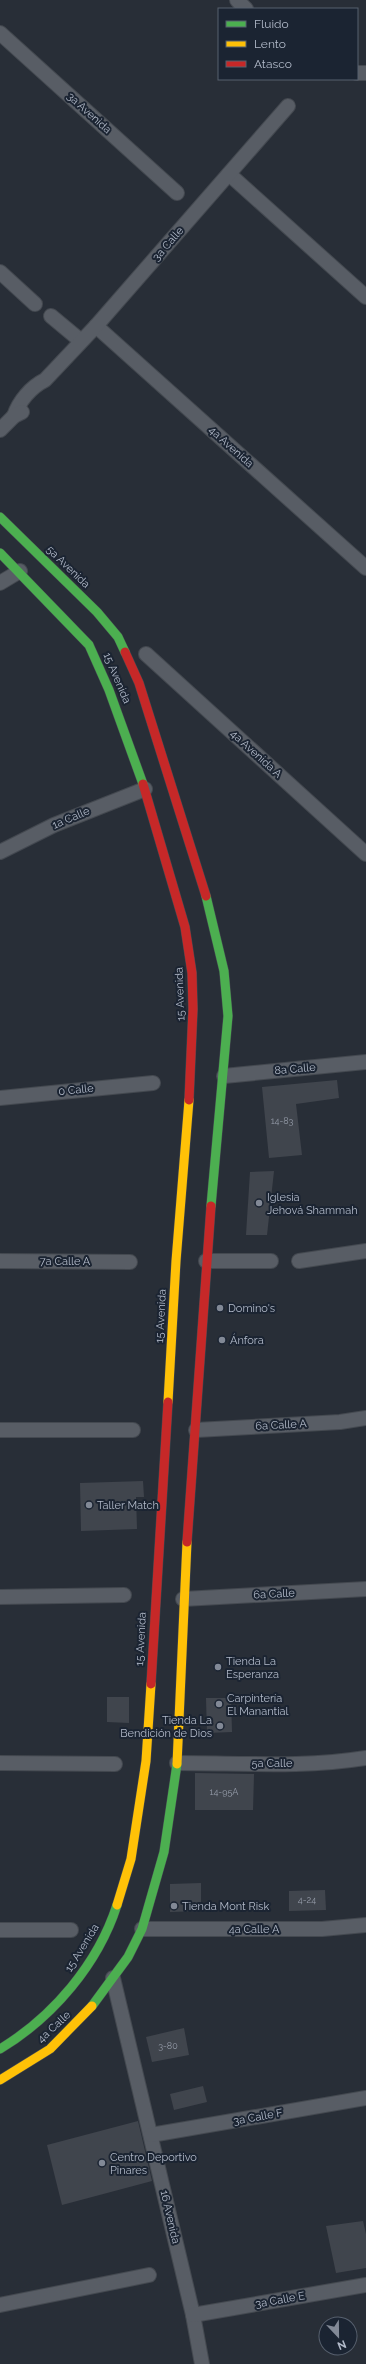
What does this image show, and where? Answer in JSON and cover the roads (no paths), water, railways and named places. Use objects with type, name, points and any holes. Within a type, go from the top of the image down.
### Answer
[{"type":"main road","name":"5a Avenida","points":[[0,517],[97,612],[118,637]]},
{"type":"main road","points":[[0,553],[20,571]]},
{"type":"main road","name":"15 Avenida","points":[[20,571],[89,645],[127,735],[145,789],[185,927],[190,958],[193,1009],[191,1080],[176,1261],[146,1761],[131,1859],[110,1926],[70,1990]]},
{"type":"main road","name":"15 Avenida","points":[[113,1978],[128,1957],[142,1929],[164,1852],[177,1762],[183,1599],[196,1430],[206,1262],[224,1076],[228,1016],[224,971],[207,898],[139,683],[118,637]]},
{"type":"main road","name":"4a Calle","points":[[0,2080],[50,2049],[89,2009],[113,1978]]},
{"type":"main road","name":"4a Calle","points":[[0,2049],[20,2037],[70,1990]]},
{"type":"street","points":[[236,0],[245,8]]},
{"type":"street","name":"3a Avenida","points":[[0,33],[177,193]]},
{"type":"street","name":"3a Calle","points":[[0,430],[14,416],[24,411],[44,388],[45,380],[96,326],[288,106]]},
{"type":"street","points":[[229,174],[366,297]]},
{"type":"street","points":[[0,272],[35,304]]},
{"type":"street","points":[[51,316],[81,342]]},
{"type":"street","name":"4a Avenida","points":[[96,326],[366,568]]},
{"type":"street","points":[[0,583],[20,571]]},
{"type":"street","name":"4a Avenida A","points":[[146,654],[366,854]]},
{"type":"street","name":"1a Calle","points":[[0,852],[54,825],[145,789]]},
{"type":"street","name":"8a Calle","points":[[224,1076],[366,1062]]},
{"type":"street","name":"0 Calle","points":[[0,1098],[153,1083]]},
{"type":"street","points":[[298,1260],[366,1251]]},
{"type":"street","name":"7a Calle A","points":[[0,1261],[130,1262]]},
{"type":"street","points":[[206,1262],[271,1261]]},
{"type":"street","name":"6a Calle A","points":[[196,1430],[340,1422],[366,1418]]},
{"type":"street","points":[[0,1430],[133,1430]]},
{"type":"street","name":"6a Calle","points":[[183,1599],[366,1589]]},
{"type":"street","points":[[0,1597],[124,1595]]},
{"type":"street","name":"5a Calle","points":[[177,1762],[294,1763],[339,1762],[366,1758]]},
{"type":"street","points":[[0,1763],[115,1764]]},
{"type":"street","name":"4a Calle A","points":[[142,1929],[322,1929],[366,1925]]},
{"type":"street","points":[[0,1930],[71,1930]]},
{"type":"street","name":"16 Avenida","points":[[113,1978],[193,2315],[202,2364]]},
{"type":"street","name":"3a Calle F","points":[[151,2135],[366,2098]]},
{"type":"street","points":[[0,2305],[149,2275]]},
{"type":"street","name":"3a Calle E","points":[[193,2315],[366,2285]]},
{"type":"place","name":"Iglesia Jehová Shammah","points":[[259,1203]]},
{"type":"place","name":"Domino's","points":[[220,1308]]},
{"type":"place","name":"Ánfora","points":[[222,1340]]},
{"type":"place","name":"Taller Match","points":[[89,1505]]},
{"type":"place","name":"Tienda La Esperanza","points":[[218,1667]]},
{"type":"place","name":"Carpintería El Manantial","points":[[219,1704]]},
{"type":"place","name":"Tienda La Bendición de Dios","points":[[220,1726]]},
{"type":"place","name":"Tienda Mont Risk","points":[[174,1906]]},
{"type":"place","name":"Centro Deportivo Pinares","points":[[102,2163]]}]
